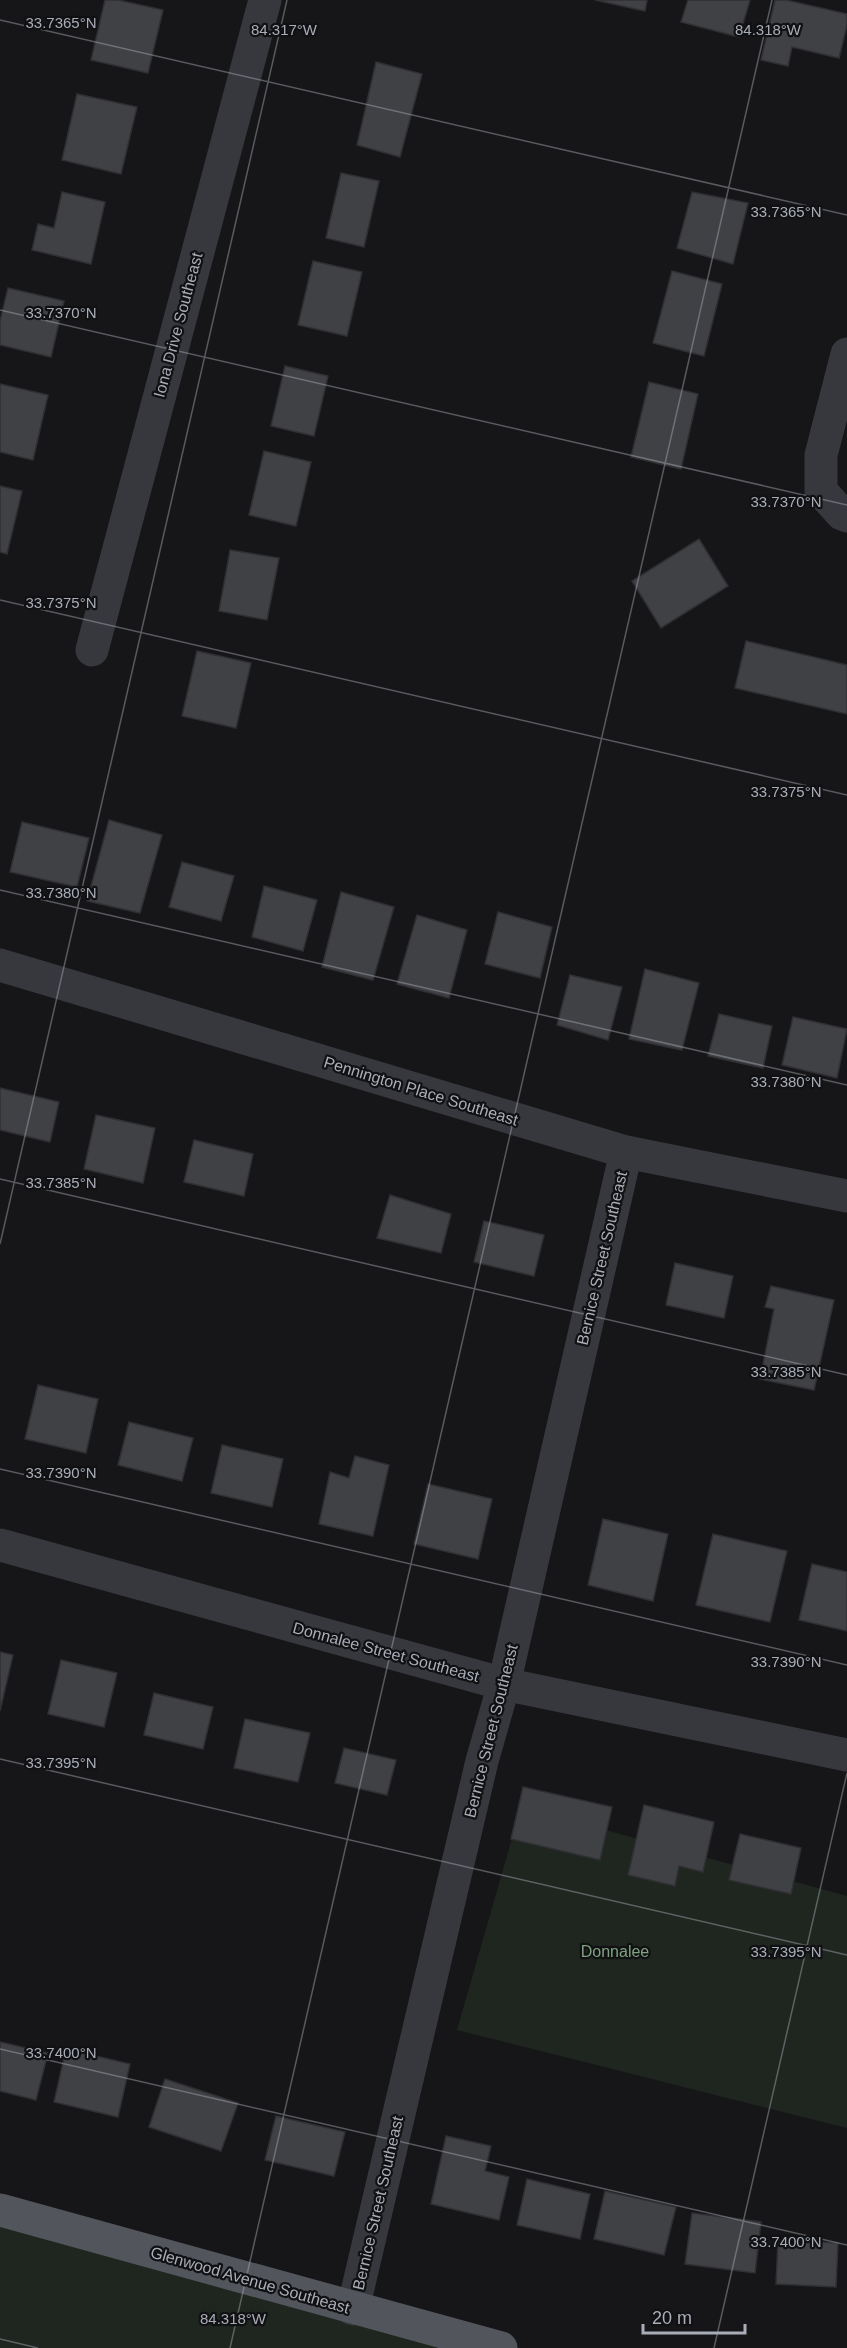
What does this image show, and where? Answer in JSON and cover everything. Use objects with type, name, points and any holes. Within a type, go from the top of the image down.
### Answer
[{"type":"main road","name":"Glenwood Avenue Southeast","points":[[0,2210],[501,2348]]},
{"type":"street","name":"Iona Drive Southeast","points":[[92,650],[264,0]]},
{"type":"street","points":[[847,354],[821,455],[821,491],[842,514],[847,516]]},
{"type":"street","name":"Pennington Place Southeast","points":[[0,965],[626,1152],[847,1196]]},
{"type":"street","name":"Bernice Street Southeast","points":[[353,2309],[482,1761],[504,1684],[626,1152]]},
{"type":"street","name":"Donnalee Street Southeast","points":[[0,1545],[504,1684],[847,1755]]},
{"type":"green space","name":"Donnalee","points":[[521,1807],[847,1896],[847,2128],[457,2030]]},
{"type":"green space","points":[[0,2225],[459,2348],[0,2348]]},
{"type":"building","points":[[105,0],[118,0],[163,10],[148,73],[91,60]]},
{"type":"building","points":[[595,0],[647,0],[645,11]]},
{"type":"building","points":[[688,0],[750,0],[739,37],[681,22]]},
{"type":"building","points":[[775,0],[786,0],[847,14],[847,25],[839,58],[792,47],[788,66],[761,60]]},
{"type":"building","points":[[376,62],[422,74],[400,157],[357,145]]},
{"type":"building","points":[[77,94],[137,107],[121,174],[62,160]]},
{"type":"building","points":[[341,173],[379,181],[364,247],[326,238]]},
{"type":"building","points":[[62,192],[105,202],[91,264],[32,250],[38,224],[54,228]]},
{"type":"building","points":[[692,192],[748,203],[733,264],[677,248]]},
{"type":"building","points":[[313,261],[362,272],[347,336],[298,325]]},
{"type":"building","points":[[672,271],[722,284],[704,356],[653,343]]},
{"type":"building","points":[[8,288],[64,301],[51,357],[0,345],[0,321]]},
{"type":"building","points":[[285,366],[328,376],[314,436],[271,426]]},
{"type":"building","points":[[649,382],[698,394],[681,469],[631,457]]},
{"type":"building","points":[[0,384],[48,395],[33,460],[0,452]]},
{"type":"building","points":[[264,451],[311,462],[296,526],[249,515]]},
{"type":"building","points":[[0,486],[22,491],[7,554],[0,552]]},
{"type":"building","points":[[699,539],[728,586],[661,628],[632,581]]},
{"type":"building","points":[[230,550],[279,558],[267,620],[219,611]]},
{"type":"building","points":[[746,641],[847,665],[847,714],[735,688]]},
{"type":"building","points":[[197,651],[251,663],[236,728],[182,716]]},
{"type":"building","points":[[109,820],[162,835],[140,913],[87,901]]},
{"type":"building","points":[[22,822],[89,838],[77,887],[10,872]]},
{"type":"building","points":[[182,862],[234,876],[221,921],[169,907]]},
{"type":"building","points":[[264,886],[317,900],[303,951],[252,937]]},
{"type":"building","points":[[341,892],[394,907],[373,980],[322,967]]},
{"type":"building","points":[[498,912],[552,927],[540,978],[485,964]]},
{"type":"building","points":[[417,915],[467,930],[449,998],[397,984]]},
{"type":"building","points":[[645,969],[699,983],[682,1050],[629,1039]]},
{"type":"building","points":[[570,975],[622,987],[608,1040],[557,1025]]},
{"type":"building","points":[[719,1014],[772,1026],[763,1068],[708,1056]]},
{"type":"building","points":[[793,1017],[847,1029],[837,1078],[782,1065]]},
{"type":"building","points":[[0,1088],[59,1102],[50,1142],[0,1130]]},
{"type":"building","points":[[96,1115],[155,1128],[143,1183],[84,1169]]},
{"type":"building","points":[[194,1140],[253,1154],[244,1196],[184,1182]]},
{"type":"building","points":[[390,1195],[451,1214],[441,1253],[377,1238]]},
{"type":"building","points":[[484,1221],[544,1235],[534,1276],[474,1262]]},
{"type":"building","points":[[675,1263],[733,1276],[724,1318],[666,1305]]},
{"type":"building","points":[[771,1286],[834,1300],[814,1390],[760,1379],[774,1309],[765,1307]]},
{"type":"building","points":[[38,1385],[98,1399],[86,1453],[25,1439]]},
{"type":"building","points":[[129,1422],[193,1438],[182,1481],[118,1465]]},
{"type":"building","points":[[222,1445],[283,1459],[272,1507],[211,1493]]},
{"type":"building","points":[[355,1456],[389,1465],[373,1536],[319,1524],[330,1472],[349,1478]]},
{"type":"building","points":[[428,1484],[492,1499],[478,1559],[414,1544]]},
{"type":"building","points":[[603,1519],[668,1534],[653,1601],[588,1585]]},
{"type":"building","points":[[713,1534],[787,1551],[770,1622],[696,1605]]},
{"type":"building","points":[[812,1564],[847,1572],[847,1631],[799,1620]]},
{"type":"building","points":[[0,1652],[13,1655],[0,1711]]},
{"type":"building","points":[[61,1660],[117,1673],[104,1727],[48,1714]]},
{"type":"building","points":[[154,1693],[213,1707],[203,1749],[144,1735]]},
{"type":"building","points":[[245,1719],[310,1733],[298,1782],[234,1768]]},
{"type":"building","points":[[344,1748],[396,1760],[387,1795],[335,1783]]},
{"type":"building","points":[[523,1787],[612,1807],[600,1860],[511,1839]]},
{"type":"building","points":[[644,1805],[714,1822],[703,1872],[679,1866],[675,1886],[628,1875]]},
{"type":"building","points":[[740,1834],[801,1848],[791,1894],[729,1880]]},
{"type":"building","points":[[0,2042],[48,2053],[36,2100],[0,2091]]},
{"type":"building","points":[[66,2049],[130,2064],[118,2117],[54,2102]]},
{"type":"building","points":[[165,2079],[238,2103],[221,2151],[149,2127]]},
{"type":"building","points":[[276,2116],[345,2132],[334,2176],[265,2160]]},
{"type":"building","points":[[446,2136],[491,2146],[485,2171],[509,2177],[499,2220],[431,2204]]},
{"type":"building","points":[[527,2179],[590,2194],[580,2239],[517,2225]]},
{"type":"building","points":[[605,2191],[676,2207],[664,2255],[594,2239]]},
{"type":"building","points":[[692,2213],[761,2222],[755,2273],[685,2264]]},
{"type":"building","points":[[778,2240],[838,2243],[836,2287],[776,2284]]}]
